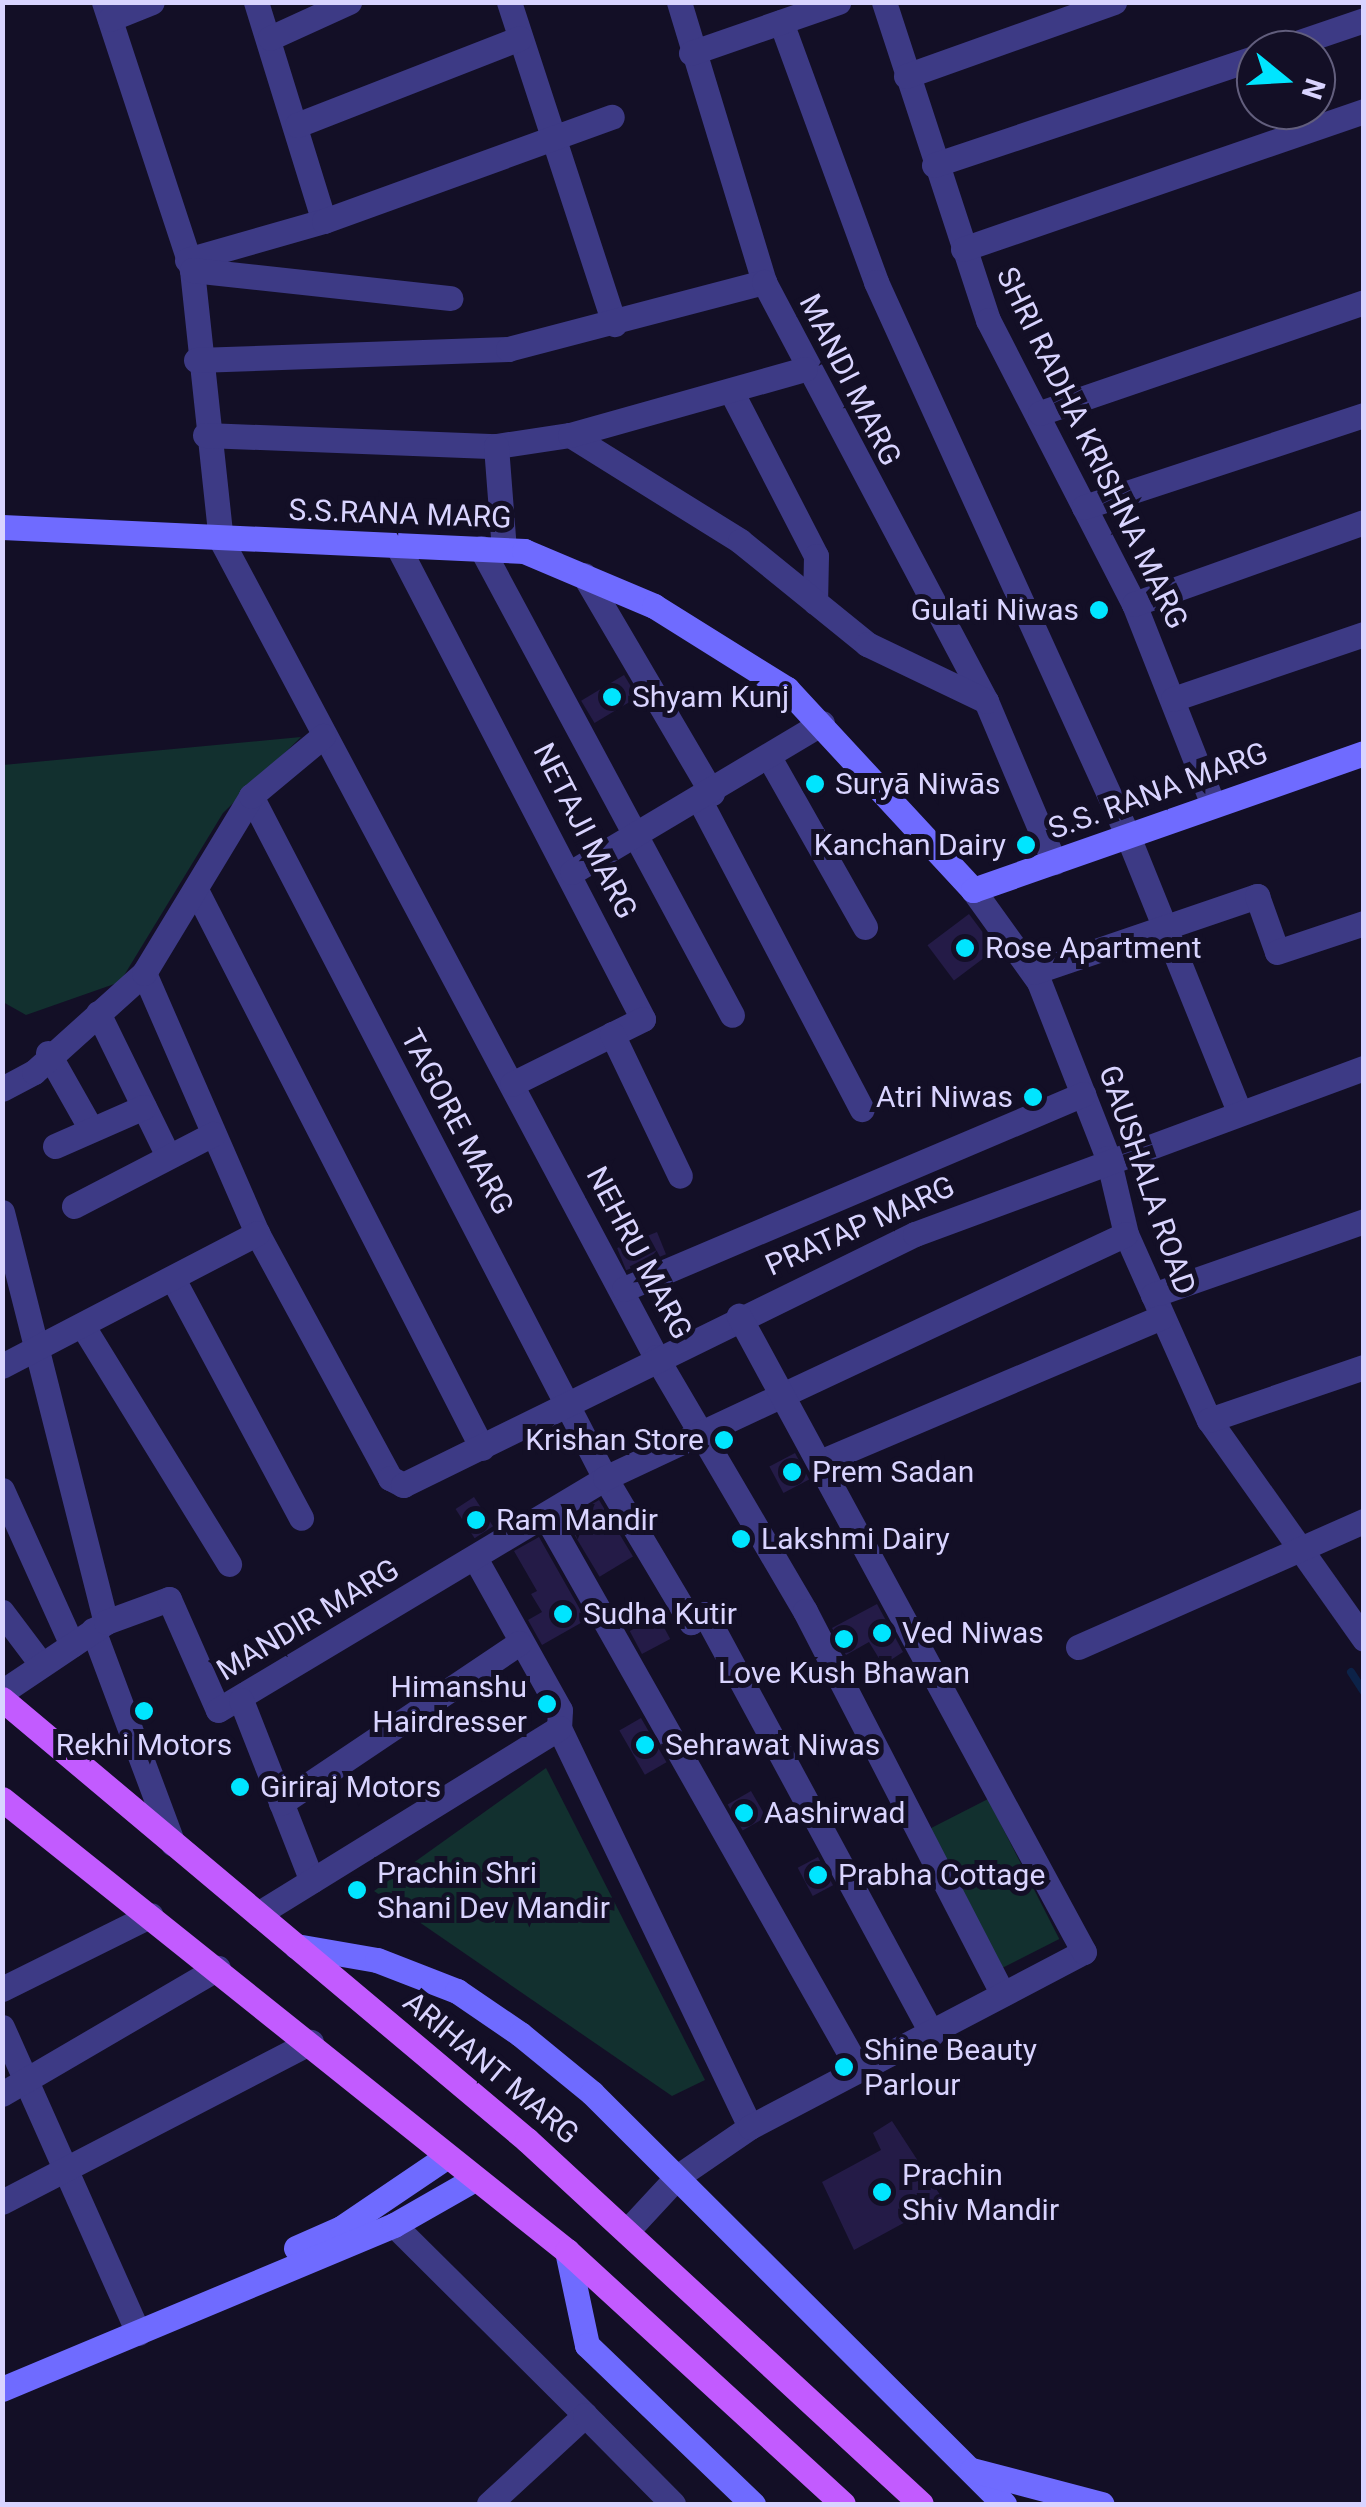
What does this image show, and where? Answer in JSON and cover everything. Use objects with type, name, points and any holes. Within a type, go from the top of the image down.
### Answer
[{"type":"main road","name":"ARIHANT MARG","points":[[2,1696],[628,2231],[921,2504]]},
{"type":"main road","points":[[2,1798],[311,2042],[473,2180],[567,2251],[843,2504]]},
{"type":"street","points":[[107,11],[152,2]]},
{"type":"street","points":[[256,2],[324,221]]},
{"type":"street","points":[[270,38],[349,2]]},
{"type":"street","points":[[508,2],[614,324]]},
{"type":"street","points":[[679,2],[764,282]]},
{"type":"street","points":[[692,53],[838,2]]},
{"type":"street","name":"SHRI RADHA KRISHNA MARG","points":[[884,2],[934,166],[988,320],[1040,413],[1134,604],[1213,804]]},
{"type":"street","points":[[906,76],[1114,2]]},
{"type":"street","name":"NEHRU MARG","points":[[107,11],[190,265],[196,360],[221,540],[323,736],[624,1289],[656,1357],[702,1428],[1004,1994]]},
{"type":"street","points":[[1335,30],[1364,20]]},
{"type":"street","points":[[781,22],[876,282],[1127,834],[1239,1111]]},
{"type":"street","points":[[297,125],[520,38]]},
{"type":"street","points":[[934,166],[1236,63]]},
{"type":"street","points":[[963,249],[1364,111]]},
{"type":"street","points":[[190,265],[612,117]]},
{"type":"street","points":[[190,265],[450,298]]},
{"type":"street","name":"MANDI MARG","points":[[196,360],[448,356],[614,324],[764,282],[805,369],[986,702],[1054,862]]},
{"type":"street","points":[[1040,413],[1364,302]]},
{"type":"street","points":[[205,435],[496,446],[570,435],[732,393],[805,369]]},
{"type":"street","points":[[732,393],[816,556],[815,602]]},
{"type":"street","points":[[1084,508],[1364,415]]},
{"type":"street","points":[[570,435],[740,541],[867,644],[986,702]]},
{"type":"street","points":[[496,446],[492,549],[732,1015]]},
{"type":"street","points":[[1134,604],[1364,522]]},
{"type":"street","name":"S.S.RANA MARG","points":[[2,527],[221,540],[492,549],[584,575],[718,643],[822,722],[974,890]]},
{"type":"street","name":"NETAJI MARG","points":[[396,545],[572,872],[643,1019],[512,1084]]},
{"type":"street","points":[[584,575],[706,797],[862,1110]]},
{"type":"street","points":[[1174,699],[1364,634]]},
{"type":"street","points":[[572,872],[770,759],[822,722]]},
{"type":"street","points":[[2,1090],[144,972],[251,796],[323,736]]},
{"type":"street","name":"S.S. RANA MARG","points":[[974,890],[1364,753]]},
{"type":"street","points":[[770,759],[864,927]]},
{"type":"street","name":"TAGORE MARG","points":[[251,796],[606,1478],[690,1622],[706,1614],[932,2033]]},
{"type":"street","points":[[196,890],[482,1448]]},
{"type":"street","name":"GAUSHALA ROAD","points":[[974,890],[1034,972],[1108,1158],[1126,1234],[1209,1420],[1364,1639]]},
{"type":"street","points":[[1034,972],[1257,896],[1278,952],[1364,922]]},
{"type":"street","points":[[2,1366],[84,1328],[257,1233],[144,972]]},
{"type":"street","points":[[98,1013],[167,1154]]},
{"type":"street","points":[[612,1034],[680,1176]]},
{"type":"street","points":[[48,1054],[91,1130]]},
{"type":"street","name":"PRATAP MARG","points":[[257,1233],[390,1478],[402,1485],[739,1316],[1108,1158],[1364,1068]]},
{"type":"street","points":[[624,1289],[1084,1094]]},
{"type":"street","points":[[55,1146],[144,1108]]},
{"type":"street","points":[[74,1206],[167,1154],[213,1134]]},
{"type":"street","points":[[2,1212],[100,1626],[174,1844]]},
{"type":"street","points":[[820,1462],[1157,1306],[1364,1221]]},
{"type":"street","name":"MANDIR MARG","points":[[2,1696],[100,1626],[169,1599],[218,1710],[241,1700],[606,1478],[702,1428],[1126,1234]]},
{"type":"street","points":[[172,1279],[301,1518]]},
{"type":"street","points":[[628,2231],[676,2176],[750,2126],[1084,1952],[783,1390],[739,1316]]},
{"type":"street","points":[[84,1328],[228,1564]]},
{"type":"street","points":[[1209,1420],[1364,1367]]},
{"type":"street","points":[[2,1490],[72,1645]]},
{"type":"street","points":[[545,1515],[859,2070]]},
{"type":"street","points":[[1078,1646],[1298,1545],[1364,1521]]},
{"type":"street","points":[[474,1558],[560,1710],[559,1728],[750,2126]]},
{"type":"street","points":[[2,1612],[42,1665]]},
{"type":"street","points":[[281,1803],[519,1643]]},
{"type":"street","points":[[241,1700],[312,1881]]},
{"type":"street","points":[[258,1914],[559,1728]]},
{"type":"street","points":[[2,1988],[151,1915]]},
{"type":"street","points":[[296,1946],[377,1960],[457,1991],[592,2093],[1004,2504]]},
{"type":"street","points":[[2,2094],[218,1968]]},
{"type":"street","points":[[2,2027],[134,2328]]},
{"type":"street","points":[[2,2202],[311,2042]]},
{"type":"street","points":[[2,2389],[341,2228],[446,2156]]},
{"type":"street","points":[[2,2376],[394,2225],[473,2180]]},
{"type":"street","points":[[394,2225],[672,2504]]},
{"type":"street","points":[[567,2251],[587,2345],[753,2504]]},
{"type":"street","points":[[488,2504],[585,2416]]},
{"type":"street","points":[[968,2469],[1102,2504]]},
{"type":"green space","points":[[301,737],[223,813],[120,982],[26,1015],[3,1002],[3,765]]},
{"type":"green space","points":[[546,1768],[705,2080],[672,2096],[374,1891]]},
{"type":"green space","points":[[988,1799],[1059,1939],[1000,1969],[928,1829]]},
{"type":"building","name":"Shyam Kunj","points":[[624,675],[637,697],[595,723],[581,701]]},
{"type":"building","name":"Rose Apartment","points":[[969,914],[995,949],[954,980],[927,945]]},
{"type":"building","points":[[657,1232],[666,1254],[626,1270],[617,1248]]},
{"type":"building","name":"Prem Sadan","points":[[795,1453],[809,1479],[783,1493],[769,1467]]},
{"type":"building","name":"Ram Mandir","points":[[474,1497],[493,1526],[475,1538],[456,1509]]},
{"type":"building","points":[[599,1500],[633,1557],[600,1577],[566,1520]]},
{"type":"building","name":"Sudha Kutir","points":[[539,1537],[586,1620],[542,1645],[528,1620],[542,1612],[531,1594],[537,1591],[514,1551]]},
{"type":"building","name":"Ved Niwas","points":[[877,1604],[903,1652],[883,1665],[869,1642],[846,1655],[832,1628]]},
{"type":"building","points":[[658,1616],[670,1639],[642,1654],[630,1631]]},
{"type":"building","name":"Sehrawat Niwas","points":[[641,1718],[666,1762],[645,1775],[619,1731]]},
{"type":"building","name":"Aashirwad","points":[[751,1791],[766,1817],[743,1830],[728,1804]]},
{"type":"building","name":"Prabha Cottage","points":[[818,1857],[833,1885],[813,1896],[798,1868]]},
{"type":"building","name":"Prachin Shiv Mandir","points":[[892,2121],[944,2201],[854,2250],[822,2182],[881,2150],[873,2133]]},
{"type":"waterway","points":[[1351,1672],[1364,1692]]},
{"type":"place","name":"Gulati Niwas","points":[[1099,610]]},
{"type":"place","name":"Shyam Kunj","points":[[612,697]]},
{"type":"place","name":"Suryā Niwās","points":[[815,784]]},
{"type":"place","name":"Kanchan Dairy","points":[[1026,845]]},
{"type":"place","name":"Rose Apartment","points":[[965,948]]},
{"type":"place","name":"Atri Niwas","points":[[1033,1097]]},
{"type":"place","name":"Krishan Store","points":[[724,1440]]},
{"type":"place","name":"Prem Sadan","points":[[792,1472]]},
{"type":"place","name":"Ram Mandir","points":[[476,1520]]},
{"type":"place","name":"Lakshmi Dairy","points":[[741,1539]]},
{"type":"place","name":"Sudha Kutir","points":[[563,1614]]},
{"type":"place","name":"Ved Niwas","points":[[882,1633]]},
{"type":"place","name":"Love Kush Bhawan","points":[[844,1639]]},
{"type":"place","name":"Himanshu Hairdresser","points":[[547,1704]]},
{"type":"place","name":"Rekhi Motors","points":[[144,1711]]},
{"type":"place","name":"Sehrawat Niwas","points":[[645,1745]]},
{"type":"place","name":"Giriraj Motors","points":[[240,1787]]},
{"type":"place","name":"Aashirwad","points":[[744,1813]]},
{"type":"place","name":"Prabha Cottage","points":[[818,1875]]},
{"type":"place","name":"Prachin Shri Shani Dev Mandir","points":[[357,1890]]},
{"type":"place","name":"Shine Beauty Parlour","points":[[844,2067]]},
{"type":"place","name":"Prachin Shiv Mandir","points":[[882,2192]]}]
